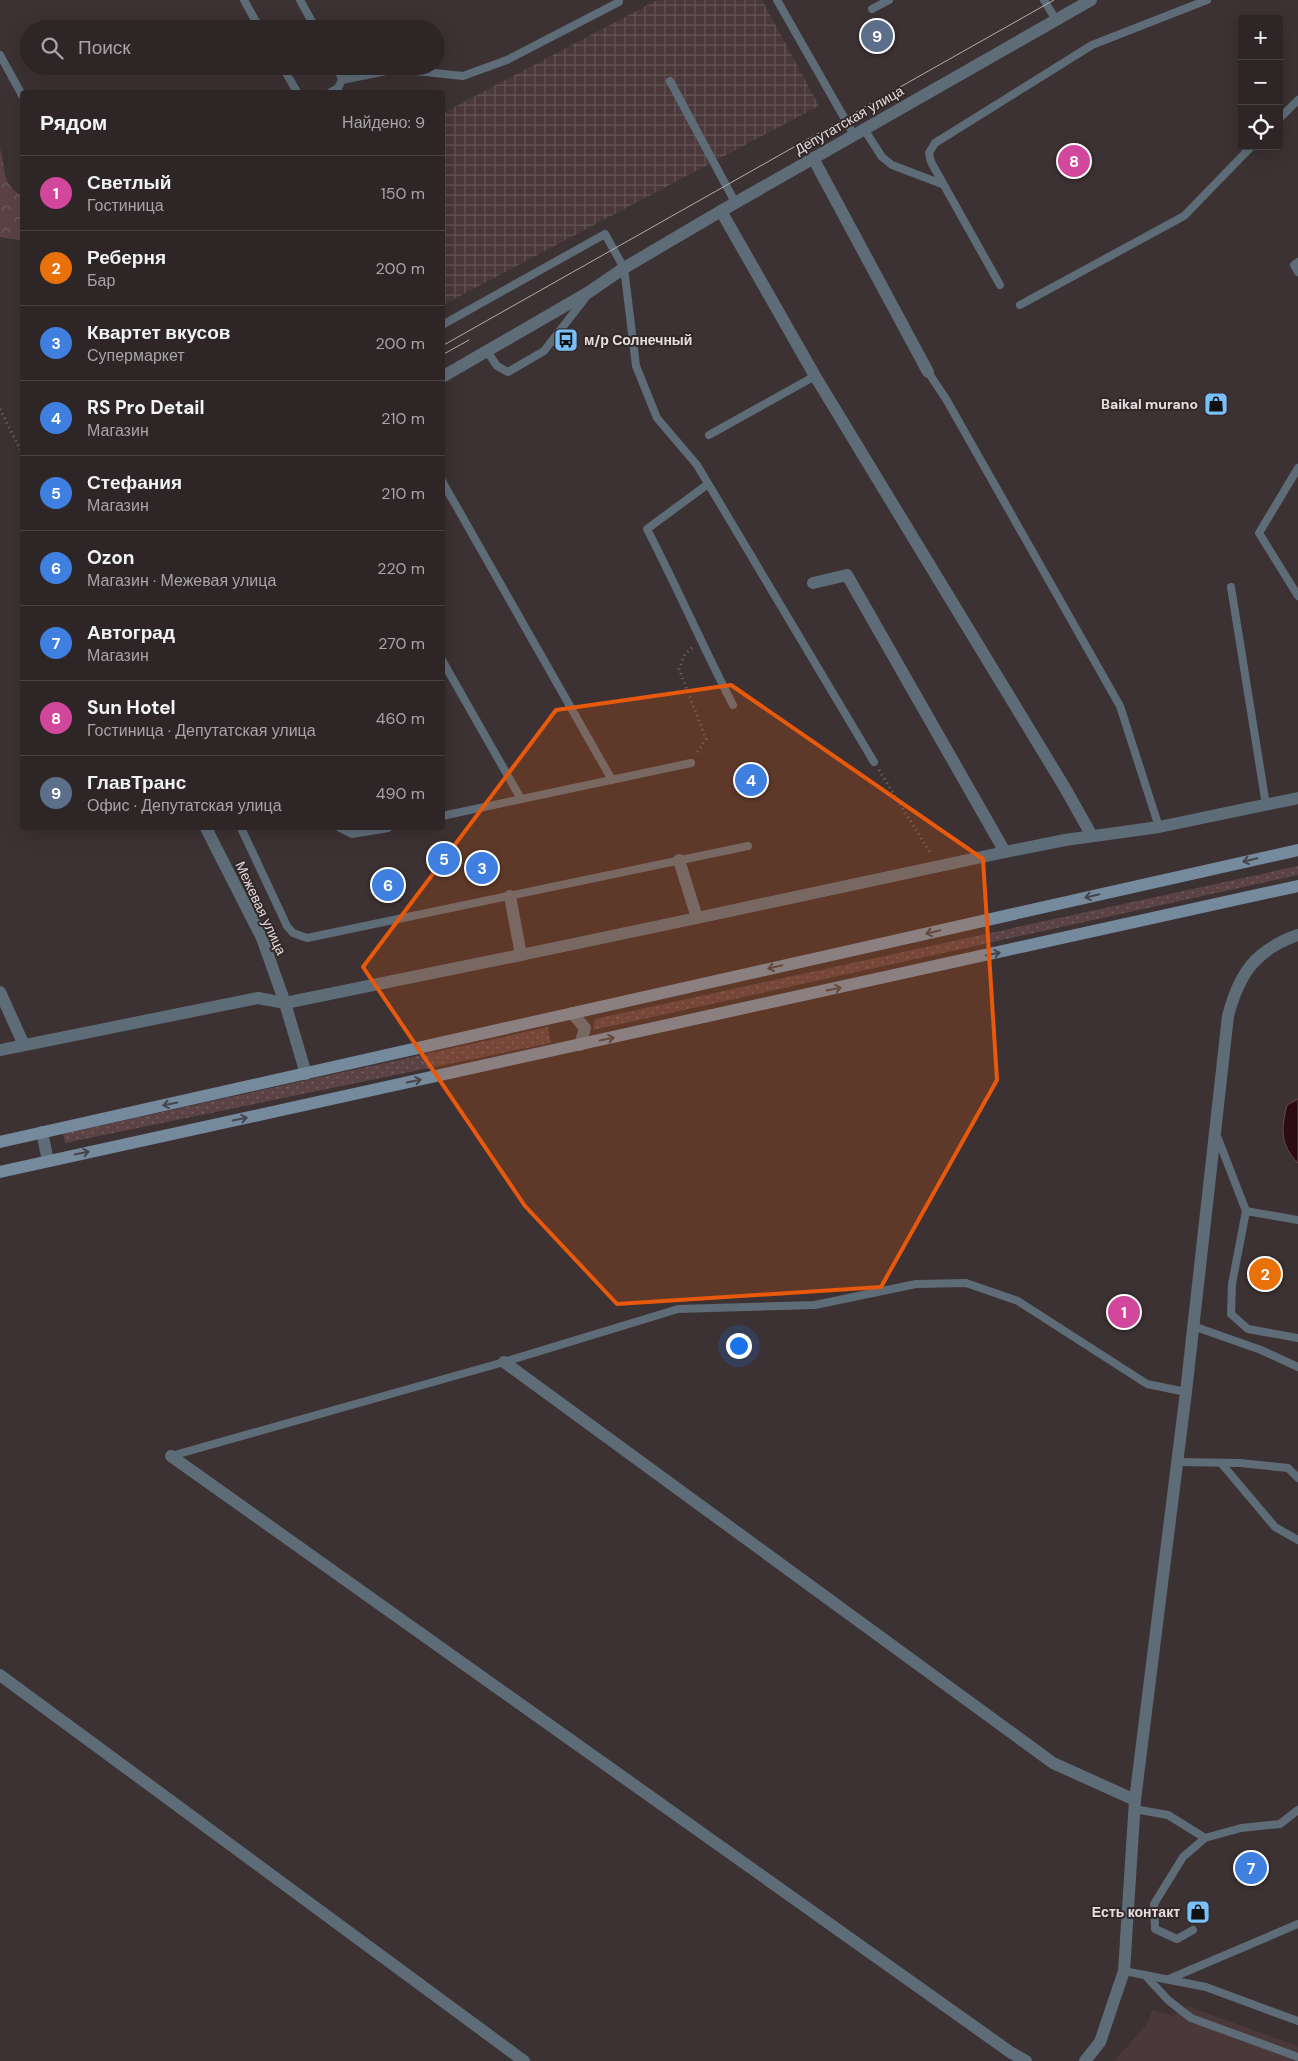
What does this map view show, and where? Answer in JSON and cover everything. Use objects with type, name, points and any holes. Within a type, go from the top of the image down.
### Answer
[{"type":"main road","points":[[0,1142],[1298,850]]},
{"type":"main road","points":[[0,1172],[1298,886]]},
{"type":"street","name":"Депутатская улица","points":[[445,375],[589,292],[624,268],[721,210],[1091,0]]},
{"type":"street","points":[[813,158],[928,372]]},
{"type":"street","points":[[721,210],[815,376],[1065,788],[1092,836]]},
{"type":"street","points":[[813,583],[847,575],[1005,852]]},
{"type":"street","points":[[0,1050],[258,998],[285,1003],[697,918],[938,865],[1092,836],[1159,827],[1298,798]]},
{"type":"street","name":"Межевая улица","points":[[207,830],[262,938],[285,1003],[306,1074]]},
{"type":"street","points":[[679,860],[697,918]]},
{"type":"street","points":[[510,896],[521,955]]},
{"type":"street","points":[[1085,2061],[1100,2042],[1124,1971],[1134,1805],[1186,1392],[1228,1016],[1235,990],[1254,962],[1278,942],[1298,935]]},
{"type":"street","points":[[0,992],[24,1045]]},
{"type":"street","points":[[572,1013],[585,1028],[580,1045]]},
{"type":"street","points":[[42,1132],[48,1161]]},
{"type":"street","points":[[504,1362],[1053,1763],[1134,1805]]},
{"type":"street","points":[[171,1456],[1002,2046],[1026,2061]]},
{"type":"street","points":[[0,1675],[524,2061]]},
{"type":"lane","points":[[244,0],[255,20]]},
{"type":"lane","points":[[300,0],[311,20]]},
{"type":"lane","points":[[445,74],[463,76],[506,60],[619,0]]},
{"type":"lane","points":[[777,0],[859,132],[892,165],[942,184]]},
{"type":"lane","points":[[872,9],[889,0]]},
{"type":"lane","points":[[1044,0],[1056,20]]},
{"type":"lane","points":[[1000,285],[930,162],[929,153],[935,143],[1092,45],[1207,0]]},
{"type":"lane","points":[[0,55],[20,91]]},
{"type":"lane","points":[[287,75],[296,90]]},
{"type":"lane","points":[[334,90],[338,88],[342,80],[340,75]]},
{"type":"lane","points":[[342,80],[367,75]]},
{"type":"lane","points":[[670,81],[735,202]]},
{"type":"lane","points":[[1283,115],[1298,100]]},
{"type":"lane","points":[[1020,305],[1184,216],[1248,150]]},
{"type":"lane","points":[[445,323],[604,234],[624,268],[636,366],[657,418],[697,465],[874,762]]},
{"type":"lane","points":[[1298,262],[1294,265],[1298,272]]},
{"type":"lane","points":[[487,351],[497,366],[508,372],[544,351],[589,292]]},
{"type":"lane","points":[[928,372],[946,400],[1120,706],[1159,827]]},
{"type":"lane","points":[[709,435],[815,376]]},
{"type":"lane","points":[[1298,468],[1260,533],[1298,596]]},
{"type":"lane","points":[[708,484],[647,529],[676,586],[694,630],[733,705]]},
{"type":"lane","points":[[445,486],[612,780]]},
{"type":"lane","points":[[1231,587],[1266,805]]},
{"type":"lane","points":[[445,665],[521,799]]},
{"type":"lane","points":[[445,815],[690,763]]},
{"type":"lane","points":[[242,830],[287,926],[299,937],[315,937],[748,846]]},
{"type":"lane","points":[[344,830],[352,834],[376,830]]},
{"type":"lane","points":[[1215,1131],[1246,1211],[1232,1284],[1231,1314],[1248,1329],[1298,1338]]},
{"type":"lane","points":[[1246,1211],[1298,1220]]},
{"type":"lane","points":[[171,1456],[504,1362],[678,1309],[815,1306],[916,1284],[966,1283],[1018,1301],[1147,1384],[1186,1392]]},
{"type":"lane","points":[[1193,1326],[1261,1350],[1298,1368]]},
{"type":"lane","points":[[1177,1462],[1221,1462],[1288,1468],[1298,1478]]},
{"type":"lane","points":[[1221,1462],[1275,1527],[1298,1540]]},
{"type":"lane","points":[[1134,1805],[1168,1815],[1205,1838]]},
{"type":"lane","points":[[1193,1930],[1176,1939],[1155,1929],[1154,1904],[1183,1857],[1205,1838],[1241,1828],[1280,1824],[1298,1810]]},
{"type":"lane","points":[[1168,1979],[1298,1924]]},
{"type":"lane","points":[[1124,1971],[1206,1987],[1298,2021]]},
{"type":"lane","points":[[1145,1975],[1180,2011],[1191,2018],[1298,2057]]},
{"type":"path","points":[[0,409],[20,449]]},
{"type":"path","points":[[685,654],[679,669],[706,740],[690,763]]},
{"type":"path","points":[[874,762],[938,865]]},
{"type":"highlighted area","points":[[731,685],[983,859],[997,1080],[881,1287],[617,1304],[525,1206],[363,967],[556,710]]},
{"type":"shaded area","points":[[657,0],[762,0],[819,106],[445,304],[445,112]]},
{"type":"shaded area","points":[[1298,1099],[1298,1163],[1288,1150],[1283,1129],[1287,1105]]},
{"type":"shaded area","points":[[1187,2006],[1298,2046],[1298,2061],[1114,2061],[1148,2023],[1152,2010],[1173,2016]]},
{"type":"green space","points":[[0,149],[7,181],[20,195],[20,239],[0,237]]},
{"type":"green space","points":[[1298,866],[1298,875],[593,1030],[595,1019]]},
{"type":"green space","points":[[548,1027],[551,1043],[65,1143],[63,1134]]},
{"type":"tram line","points":[[445,344],[1054,0]]},
{"type":"tram line","points":[[445,353],[469,340]]},
{"type":"place","name":"ГлавТранс","points":[[877,36]]},
{"type":"place","name":"Sun Hotel","points":[[1074,161]]},
{"type":"place","name":"м/р Солнечный","points":[[566,340]]},
{"type":"place","name":"Baikal murano","points":[[1216,404]]},
{"type":"place","name":"RS Pro Detail","points":[[751,780]]},
{"type":"place","name":"Стефания","points":[[444,859]]},
{"type":"place","name":"Квартет вкусов","points":[[482,868]]},
{"type":"place","name":"Ozon","points":[[388,885]]},
{"type":"place","name":"Реберня","points":[[1265,1274]]},
{"type":"place","name":"Светлый","points":[[1124,1312]]},
{"type":"place","name":"Автоград","points":[[1251,1868]]},
{"type":"place","name":"Есть контакт","points":[[1198,1912]]}]
